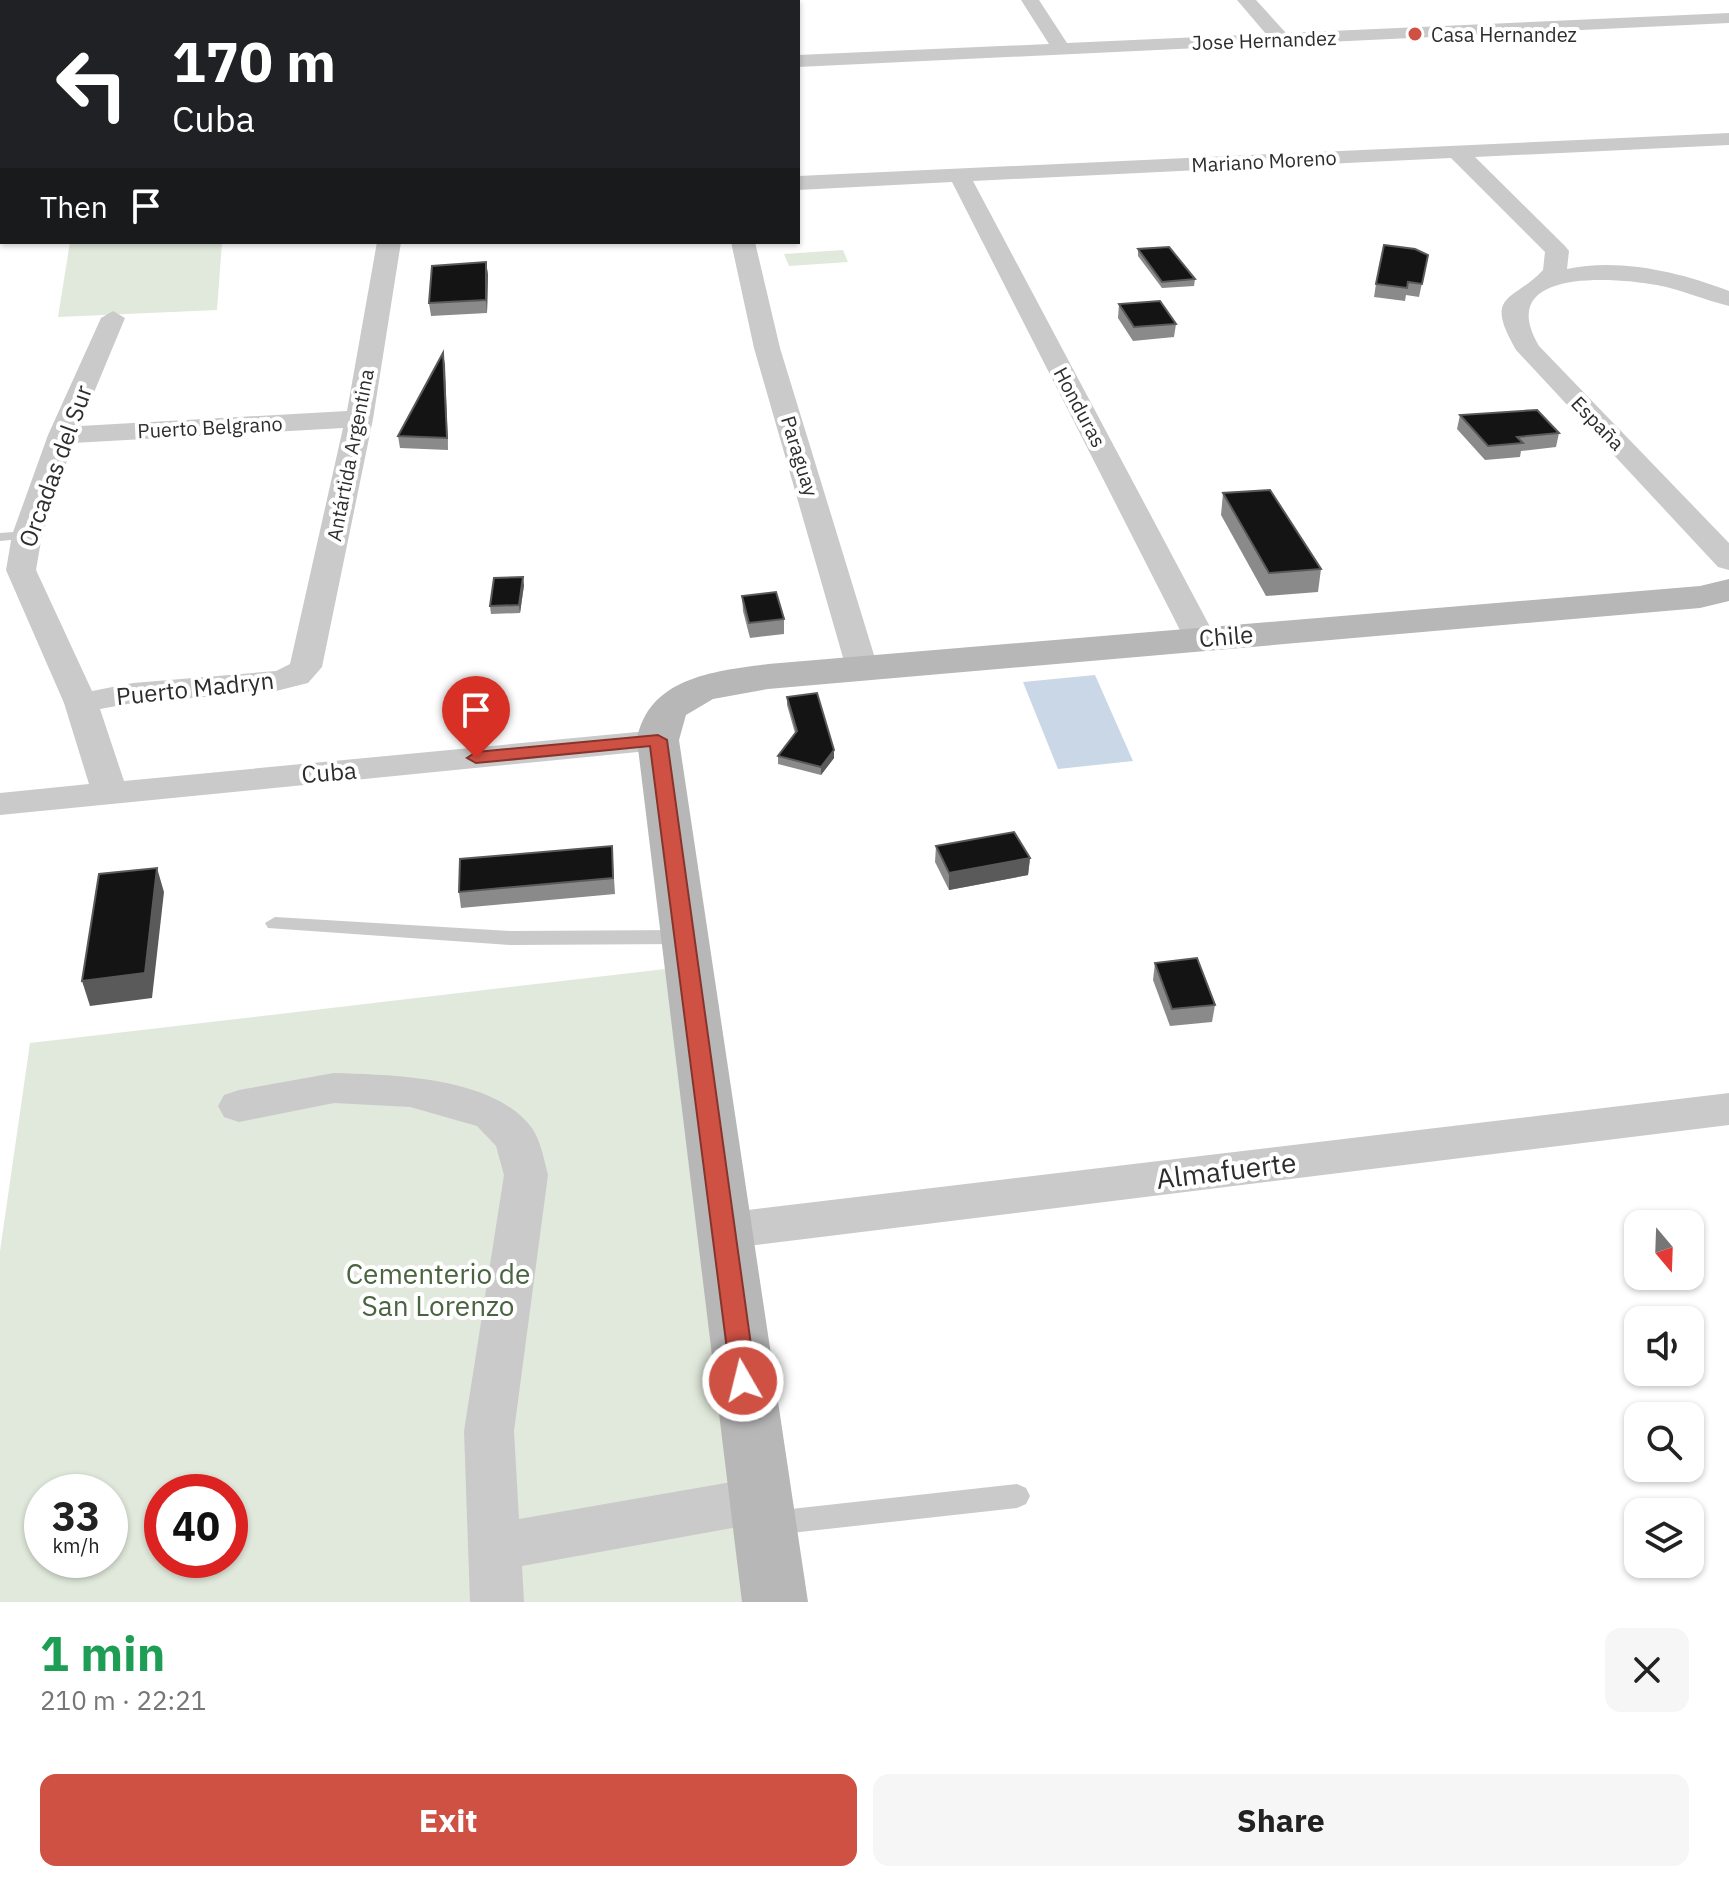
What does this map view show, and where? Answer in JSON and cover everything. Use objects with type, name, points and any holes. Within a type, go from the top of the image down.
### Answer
[{"type":"street","points":[[1030,0],[1061,48]]},
{"type":"street","points":[[1246,0],[1281,39]]},
{"type":"street","name":"Jose Hernandez","points":[[800,61],[1729,18]]},
{"type":"street","name":"Mariano Moreno","points":[[800,183],[1729,139]]},
{"type":"street","points":[[1457,152],[1550,240],[1575,257],[1614,273],[1672,281],[1729,299]]},
{"type":"street","name":"Honduras","points":[[959,175],[1200,638]]},
{"type":"street","points":[[1545,282],[1558,259],[1550,240]]},
{"type":"street","name":"Antártida Argentina","points":[[306,667],[359,419],[389,244]]},
{"type":"street","name":"Paraguay","points":[[743,244],[767,348],[862,668]]},
{"type":"street","points":[[1545,282],[1614,273]]},
{"type":"street","name":"España","points":[[1545,282],[1520,295],[1515,304],[1515,328],[1522,341],[1725,581]]},
{"type":"street","name":"Orcadas del Sur","points":[[110,793],[81,703],[23,583],[13,536],[62,435],[113,318]]},
{"type":"street","name":"Puerto Belgrano","points":[[62,435],[359,419]]},
{"type":"street","name":"Chile","points":[[658,740],[665,715],[681,698],[734,682],[1200,638],[1725,581]]},
{"type":"street","name":"Puerto Madryn","points":[[81,703],[133,693],[276,681],[296,676],[306,667]]},
{"type":"street","points":[[658,740],[775,1602]]},
{"type":"street","name":"Cuba","points":[[0,804],[658,740]]},
{"type":"street","points":[[239,1106],[334,1088],[410,1091],[492,1115],[516,1139],[526,1175],[489,1431],[497,1602]]},
{"type":"street","name":"Almafuerte","points":[[723,1231],[1729,1109]]},
{"type":"street","points":[[492,1544],[762,1512]]},
{"type":"lane","points":[[275,923],[510,938],[686,937]]},
{"type":"lane","points":[[762,1512],[1017,1496]]},
{"type":"green space","points":[[70,244],[222,244],[217,310],[58,317]]},
{"type":"green space","points":[[843,250],[848,262],[789,266],[784,254]]},
{"type":"green space","name":"Cementerio de San Lorenzo","points":[[691,966],[775,1602],[0,1602],[0,1251],[30,1043]]},
{"type":"water","points":[[1095,675],[1133,761],[1058,769],[1023,682]]},
{"type":"building","points":[[1384,245],[1415,249],[1428,255],[1422,284],[1408,282],[1407,288],[1376,284]]},
{"type":"building","points":[[1169,247],[1195,279],[1162,282],[1138,249]]},
{"type":"building","points":[[486,262],[486,300],[429,303],[432,266]]},
{"type":"building","points":[[1160,301],[1176,324],[1134,327],[1119,304]]},
{"type":"building","points":[[443,353],[447,438],[398,436]]},
{"type":"building","points":[[1537,410],[1559,433],[1517,437],[1523,443],[1488,446],[1460,415]]},
{"type":"building","points":[[1270,490],[1321,569],[1269,573],[1223,493]]},
{"type":"building","points":[[523,577],[519,605],[490,606],[494,578]]},
{"type":"building","points":[[776,592],[784,619],[749,623],[742,596]]},
{"type":"building","points":[[817,693],[834,750],[821,767],[778,756],[797,731],[787,697]]},
{"type":"building","points":[[1014,832],[1030,858],[949,873],[936,846]]},
{"type":"building","points":[[612,846],[613,878],[459,892],[460,859]]},
{"type":"building","points":[[157,868],[145,973],[82,981],[99,874]]},
{"type":"building","points":[[1197,958],[1215,1005],[1172,1009],[1155,963]]},
{"type":"place","name":"Casa Hernandez","points":[[1415,34]]},
{"type":"route","points":[[476,758],[658,740],[691,966],[743,1381]]}]
